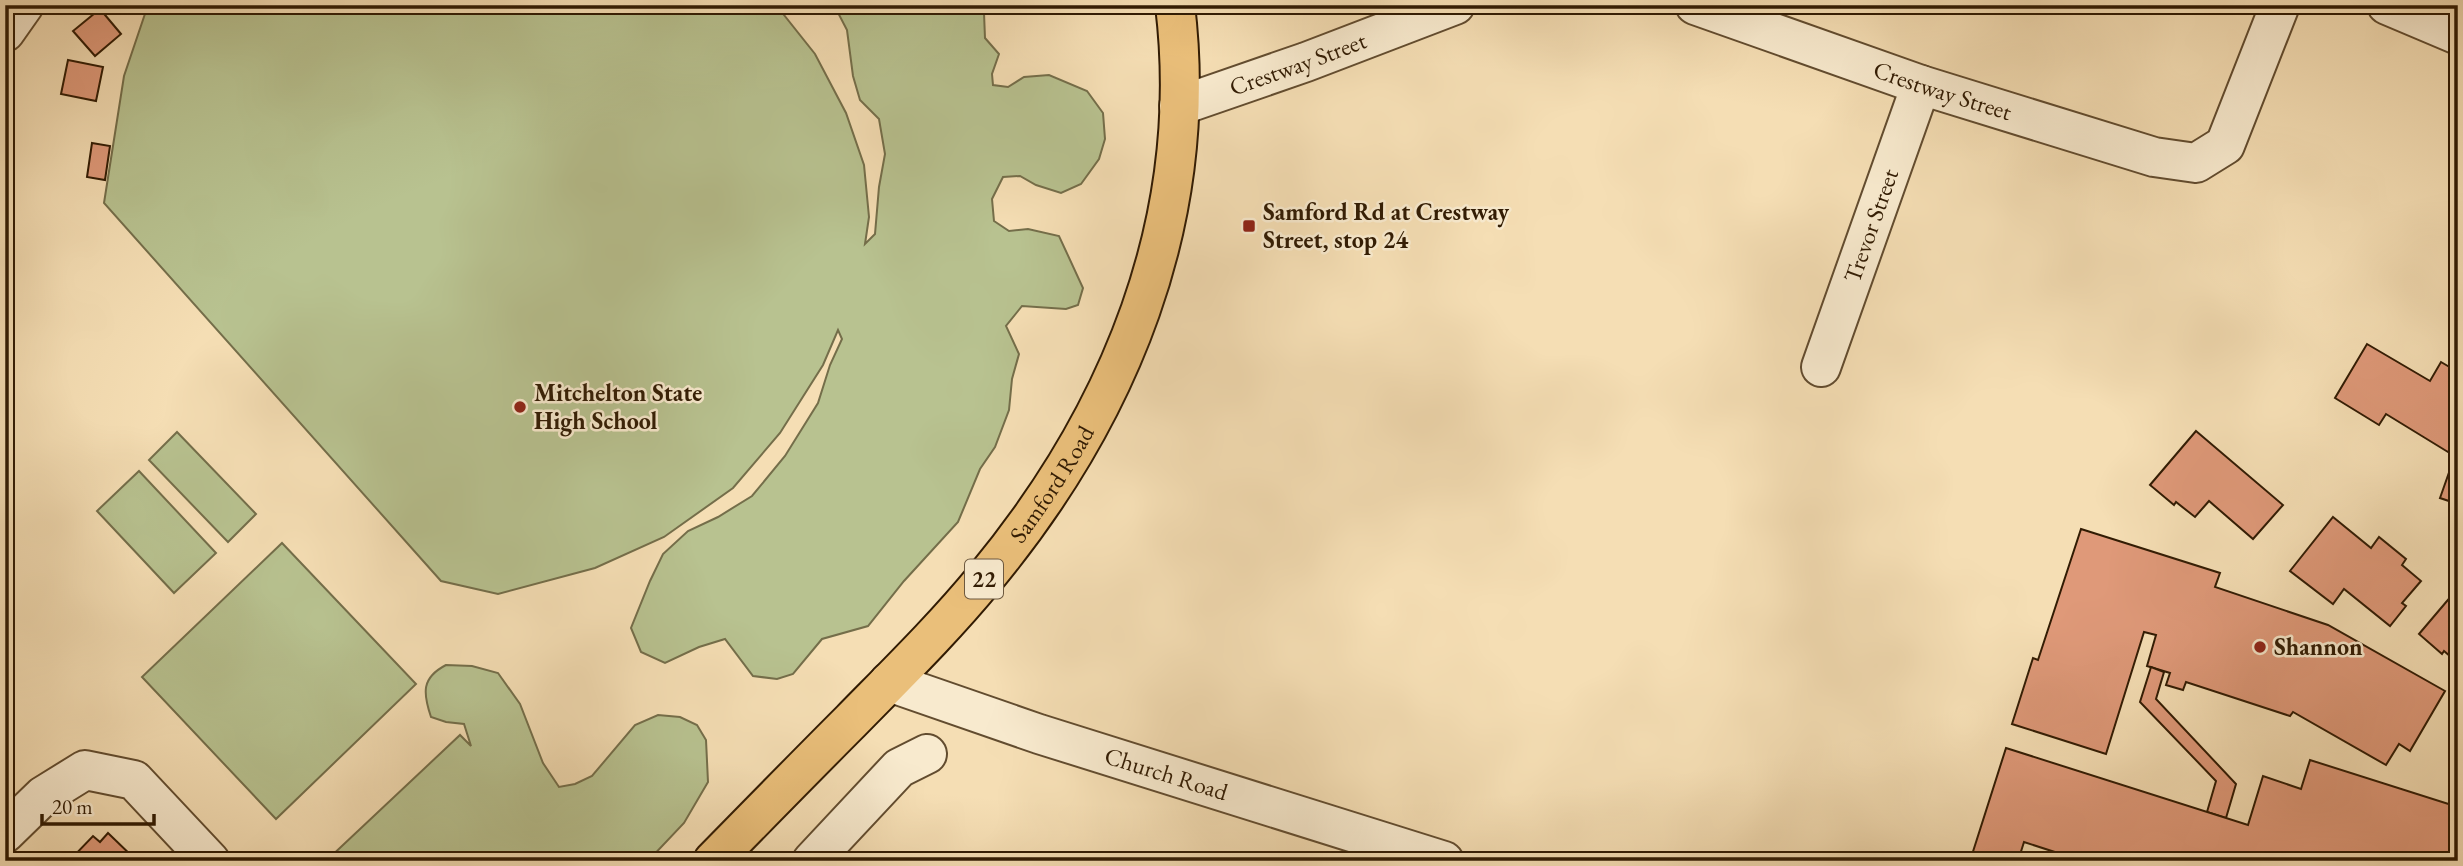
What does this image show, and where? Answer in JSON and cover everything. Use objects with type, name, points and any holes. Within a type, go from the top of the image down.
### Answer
[{"type":"main road","name":"Samford Road","points":[[713,861],[889,682],[985,578],[1020,534],[1076,451],[1098,412],[1135,326],[1160,246],[1176,155],[1179,106],[1175,5]]},
{"type":"street","points":[[5,32],[24,5]]},
{"type":"street","name":"Crestway Street","points":[[1179,106],[1259,79],[1455,5]]},
{"type":"street","name":"Crestway Street","points":[[1695,5],[1921,85],[2154,158],[2196,163],[2225,145],[2280,5]]},
{"type":"street","points":[[2387,5],[2458,35]]},
{"type":"street","name":"Trevor Street","points":[[1821,367],[1921,85]]},
{"type":"street","name":"Church Road","points":[[889,682],[1039,734],[1444,861]]},
{"type":"street","points":[[813,861],[899,768],[927,754]]},
{"type":"street","points":[[5,833],[43,796],[85,770],[135,780],[210,861]]},
{"type":"green space","points":[[148,5],[776,5],[815,54],[846,113],[864,165],[869,217],[865,244],[875,234],[885,154],[879,119],[860,100],[853,76],[847,30],[834,5],[981,5],[985,38],[999,54],[992,74],[993,85],[1008,87],[1024,77],[1049,75],[1087,91],[1103,113],[1105,139],[1099,159],[1081,184],[1061,193],[1036,185],[1020,176],[1003,177],[992,199],[994,221],[1009,231],[1028,229],[1059,236],[1083,288],[1078,305],[1066,309],[1022,306],[1006,326],[1019,354],[1012,379],[1009,410],[995,447],[980,469],[958,522],[904,581],[868,626],[822,639],[793,674],[777,679],[753,676],[725,639],[699,647],[665,663],[641,652],[631,628],[663,554],[688,531],[718,517],[752,496],[785,456],[818,403],[830,365],[842,339],[838,330],[823,365],[780,433],[733,488],[664,537],[595,568],[498,594],[441,581],[104,203],[124,76]]},
{"type":"green space","points":[[177,432],[256,514],[228,542],[149,460]]},
{"type":"green space","points":[[139,471],[216,553],[174,593],[97,511]]},
{"type":"green space","points":[[282,543],[416,684],[276,819],[142,677]]},
{"type":"green space","points":[[446,665],[472,666],[498,673],[520,704],[543,763],[559,787],[575,784],[592,776],[635,725],[658,715],[680,717],[697,725],[706,740],[708,782],[684,823],[648,861],[326,861],[460,735],[471,746],[464,724],[431,717],[428,708],[428,681]]},
{"type":"building","points":[[100,9],[121,34],[95,56],[73,31]]},
{"type":"building","points":[[68,60],[103,67],[96,101],[61,94]]},
{"type":"building","points":[[92,143],[110,146],[105,180],[87,177]]},
{"type":"building","points":[[2367,344],[2430,381],[2441,362],[2458,372],[2458,437],[2448,452],[2386,414],[2379,425],[2335,398]]},
{"type":"building","points":[[2196,431],[2283,505],[2253,539],[2209,501],[2195,517],[2176,502],[2174,505],[2150,485]]},
{"type":"building","points":[[2452,464],[2458,466],[2458,504],[2440,498]]},
{"type":"building","points":[[2333,517],[2371,548],[2379,537],[2406,559],[2402,565],[2421,581],[2402,603],[2406,606],[2390,626],[2344,589],[2333,604],[2290,571]]},
{"type":"building","name":"Shannon","points":[[2081,529],[2220,573],[2215,587],[2328,625],[2445,691],[2410,751],[2399,744],[2386,765],[2293,712],[2290,716],[2186,682],[2183,690],[2166,685],[2170,673],[2147,666],[2156,635],[2144,632],[2106,754],[2012,724],[2033,658],[2038,660]]},
{"type":"building","points":[[2458,588],[2458,663],[2444,651],[2442,654],[2419,634]]},
{"type":"building","points":[[2151,667],[2164,672],[2156,699],[2236,784],[2226,818],[2207,812],[2216,781],[2140,702]]},
{"type":"building","points":[[2006,748],[2248,825],[2263,776],[2301,789],[2310,760],[2458,807],[2458,861],[2062,861],[2064,855],[2024,842],[2018,861],[1970,861]]},
{"type":"building","points":[[108,833],[137,861],[69,861],[93,836],[100,842]]},
{"type":"place","name":"Samford Rd at Crestway Street, stop 24","points":[[1249,226]]},
{"type":"place","name":"Mitchelton State High School","points":[[520,407]]},
{"type":"place","name":"Shannon","points":[[2260,647]]}]
